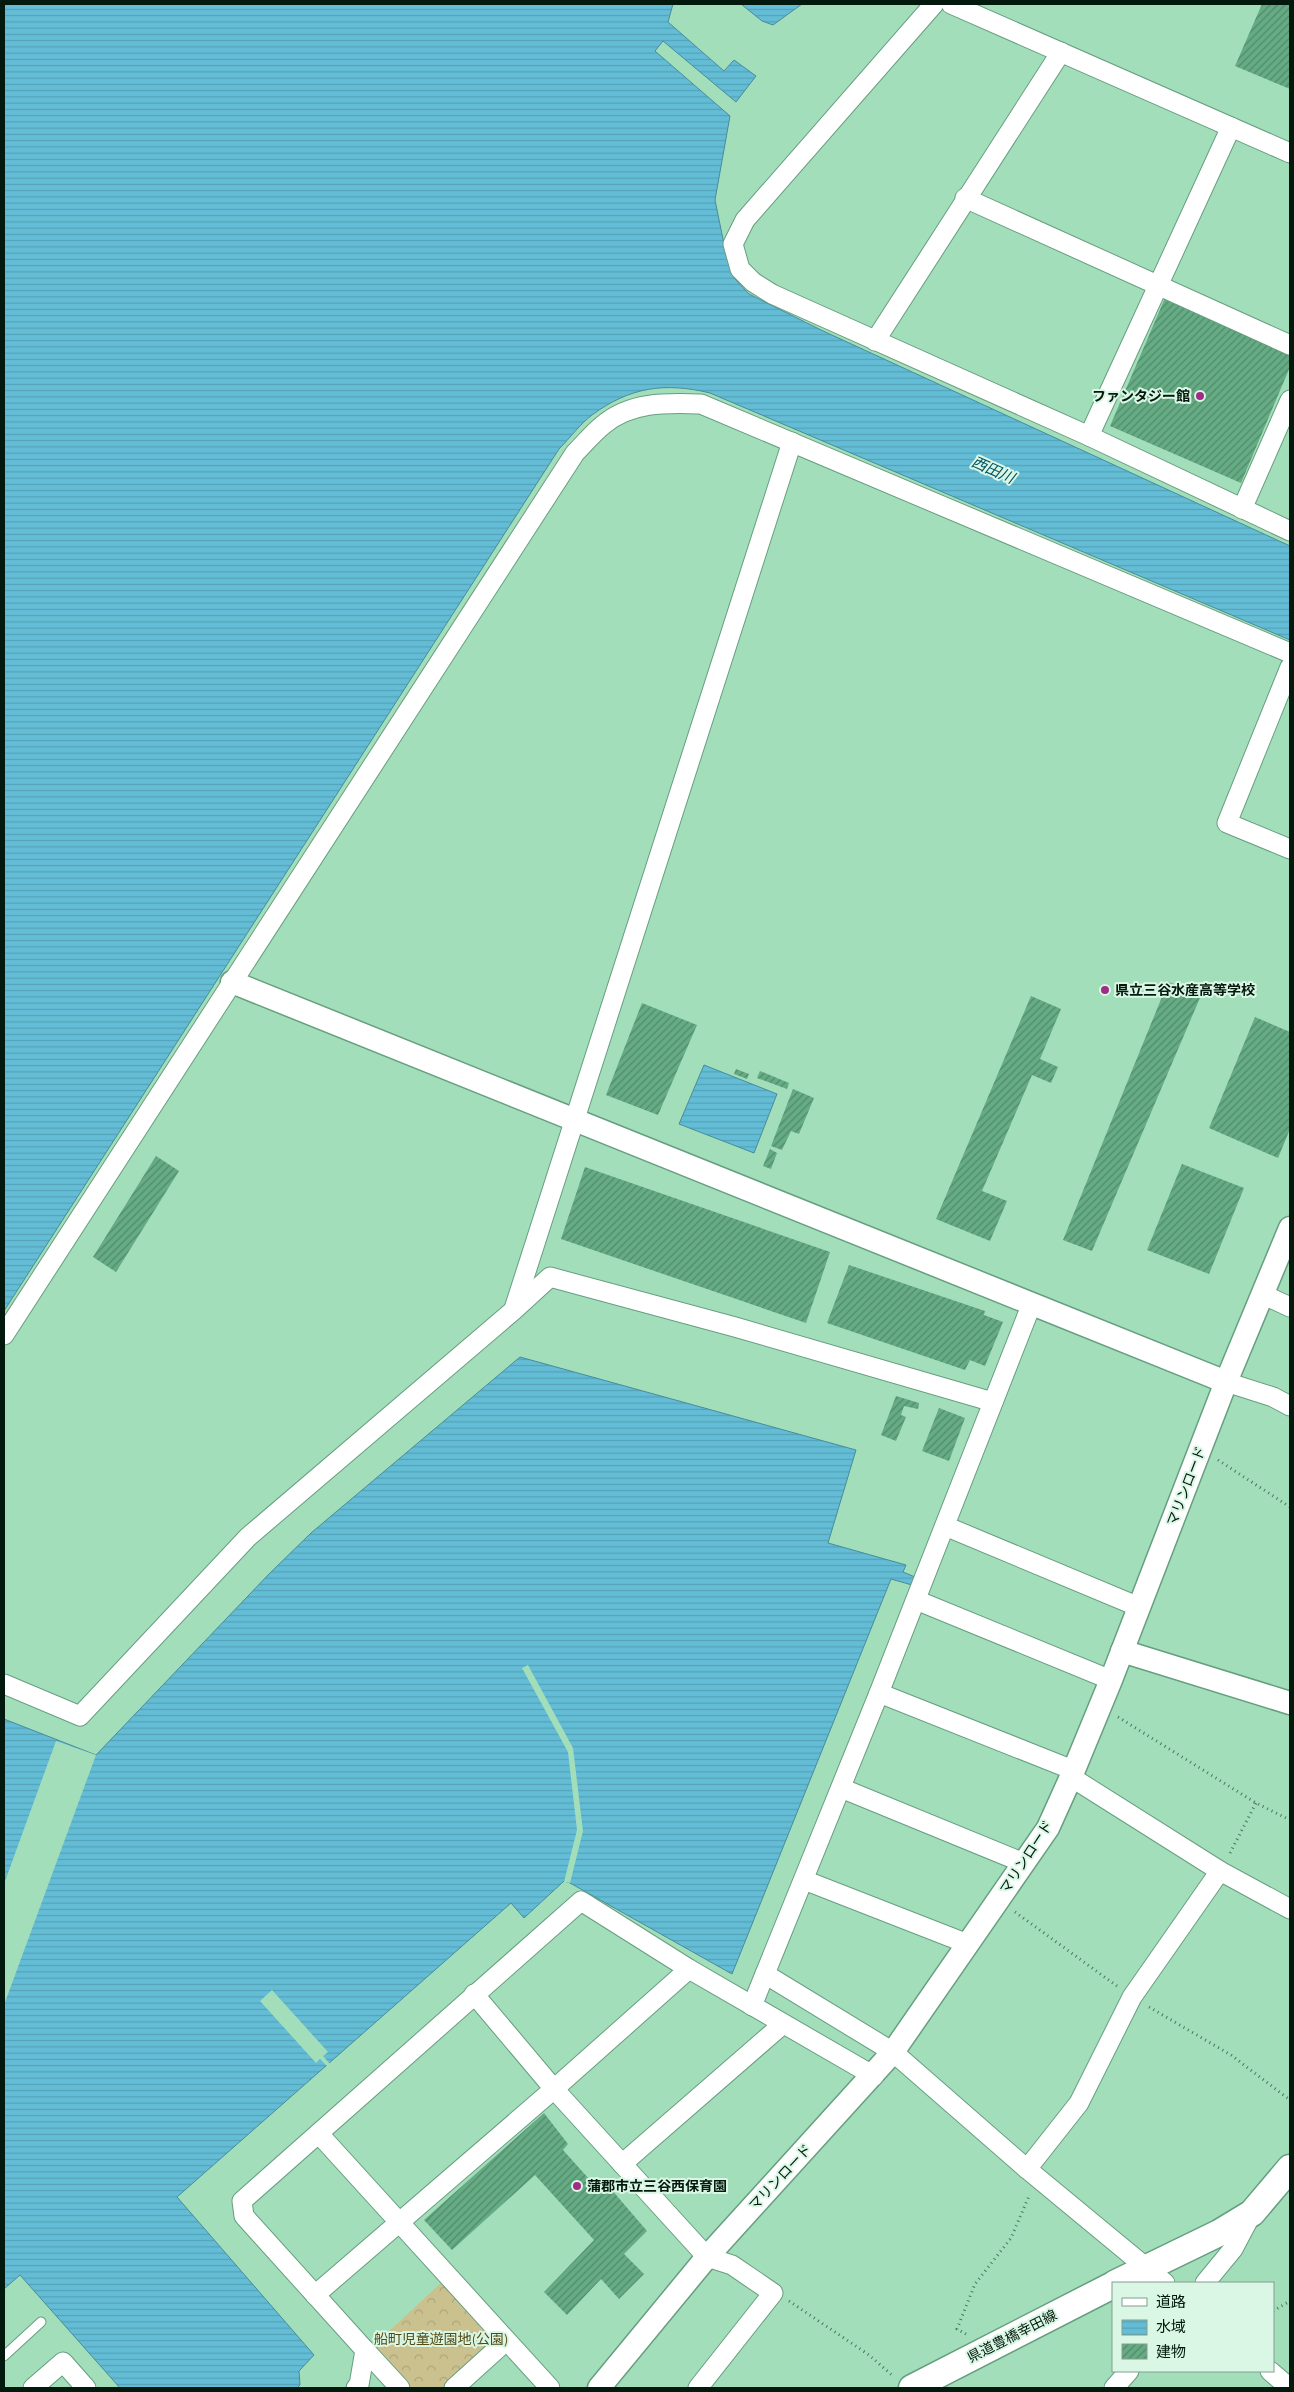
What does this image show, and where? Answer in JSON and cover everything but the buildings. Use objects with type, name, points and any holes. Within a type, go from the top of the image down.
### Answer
[{"type":"main road","points":[[1122,2282],[1156,2276],[1252,2212],[1290,2168]]},
{"type":"main road","name":"県道豊橋幸田線","points":[[919,2384],[1112,2286]]},
{"type":"street","points":[[934,4],[744,220],[733,244],[740,268],[753,282],[772,294],[1089,436],[1290,531]]},
{"type":"street","points":[[951,4],[1290,153]]},
{"type":"street","points":[[875,340],[1061,52]]},
{"type":"street","points":[[1089,436],[1231,127]]},
{"type":"street","points":[[965,198],[1290,345]]},
{"type":"street","points":[[1242,509],[1290,400]]},
{"type":"street","points":[[4,1336],[575,452],[605,424],[632,409],[660,403],[701,404],[1290,653]]},
{"type":"street","points":[[514,1310],[792,442]]},
{"type":"street","points":[[1290,667],[1227,823],[1290,849]]},
{"type":"street","points":[[232,982],[1226,1382],[1273,1397],[1290,1406]]},
{"type":"street","name":"マリンロード","points":[[599,2388],[707,2257],[874,2076],[893,2052],[1048,1828],[1111,1680],[1226,1382],[1264,1295],[1290,1228]]},
{"type":"street","points":[[4,1684],[80,1716],[248,1537],[514,1310],[550,1277],[735,1327],[993,1402]]},
{"type":"street","points":[[1264,1295],[1290,1307]]},
{"type":"street","points":[[752,2006],[879,1693],[1032,1303]]},
{"type":"street","points":[[945,1526],[1139,1607]]},
{"type":"street","points":[[916,1600],[1111,1680]]},
{"type":"street","points":[[1122,1651],[1290,1703]]},
{"type":"street","points":[[879,1693],[1072,1774],[1220,1871],[1290,1908]]},
{"type":"street","points":[[841,1788],[1024,1863]]},
{"type":"street","points":[[1032,2173],[1079,2103],[1132,1998],[1220,1871]]},
{"type":"street","points":[[804,1880],[968,1944]]},
{"type":"street","points":[[400,2388],[244,2216],[242,2200],[581,1901],[689,1970],[874,2076]]},
{"type":"street","points":[[315,2295],[689,1970]]},
{"type":"street","points":[[765,1974],[893,2052],[1032,2173],[1156,2276]]},
{"type":"street","points":[[474,1994],[554,2089],[707,2257],[732,2265],[773,2293],[698,2388]]},
{"type":"street","points":[[622,2164],[783,2024]]},
{"type":"street","points":[[318,2134],[398,2224],[550,2388]]},
{"type":"street","points":[[1206,2282],[1233,2249],[1252,2212]]},
{"type":"street","points":[[454,2388],[506,2341]]},
{"type":"street","points":[[356,2388],[359,2385],[365,2350]]},
{"type":"street","points":[[33,2388],[63,2362],[86,2388]]},
{"type":"street","points":[[1114,2388],[1128,2372]]},
{"type":"street","points":[[1271,2372],[1290,2388]]},
{"type":"lane","points":[[4,2356],[41,2322]]},
{"type":"path","points":[[1200,1449],[1290,1507]]},
{"type":"path","points":[[1100,1706],[1256,1803],[1290,1820]]},
{"type":"path","points":[[1220,1871],[1256,1803]]},
{"type":"path","points":[[990,2348],[957,2329],[975,2284],[1011,2238],[1032,2173]]},
{"type":"path","points":[[773,2293],[798,2306],[869,2355],[919,2384]]},
{"type":"path","points":[[1274,2310],[1290,2301]]},
{"type":"green space","name":"船町児童遊園地(公園)","points":[[444,2280],[500,2341],[448,2388],[410,2388],[372,2347]]},
{"type":"water","name":"西田川","points":[[4,4],[673,4],[668,22],[724,71],[734,60],[756,76],[736,102],[663,41],[655,51],[730,116],[715,200],[725,249],[735,279],[749,294],[821,330],[1290,546],[1290,640],[710,393],[678,388],[663,388],[648,389],[620,398],[592,415],[559,449],[4,1311]]},
{"type":"water","points":[[741,4],[802,4],[773,25],[762,21]]},
{"type":"water","points":[[704,1065],[777,1094],[754,1153],[679,1124]]},
{"type":"water","points":[[520,1357],[856,1450],[828,1543],[906,1565],[903,1572],[915,1577],[912,1585],[891,1579],[732,1974],[564,1881],[524,1918],[511,1903],[177,2197],[314,2355],[299,2371],[300,2385],[297,2388],[120,2388],[20,2275],[4,2289],[4,1719],[96,1755],[269,1574],[311,1533]]},
{"type":"pier","points":[[528,1665],[573,1748],[583,1831],[570,1883],[564,1882],[577,1830],[568,1752],[522,1668]]},
{"type":"pier","points":[[56,1741],[96,1755],[4,2005],[4,1884]]},
{"type":"pier","points":[[272,1990],[328,2052],[323,2056],[330,2064],[327,2066],[320,2059],[316,2063],[260,2001]]},
{"type":"place","name":"ファンタジー館","points":[[1200,396]]},
{"type":"place","name":"県立三谷水産高等学校","points":[[1105,990]]},
{"type":"place","name":"蒲郡市立三谷西保育園","points":[[577,2186]]}]
